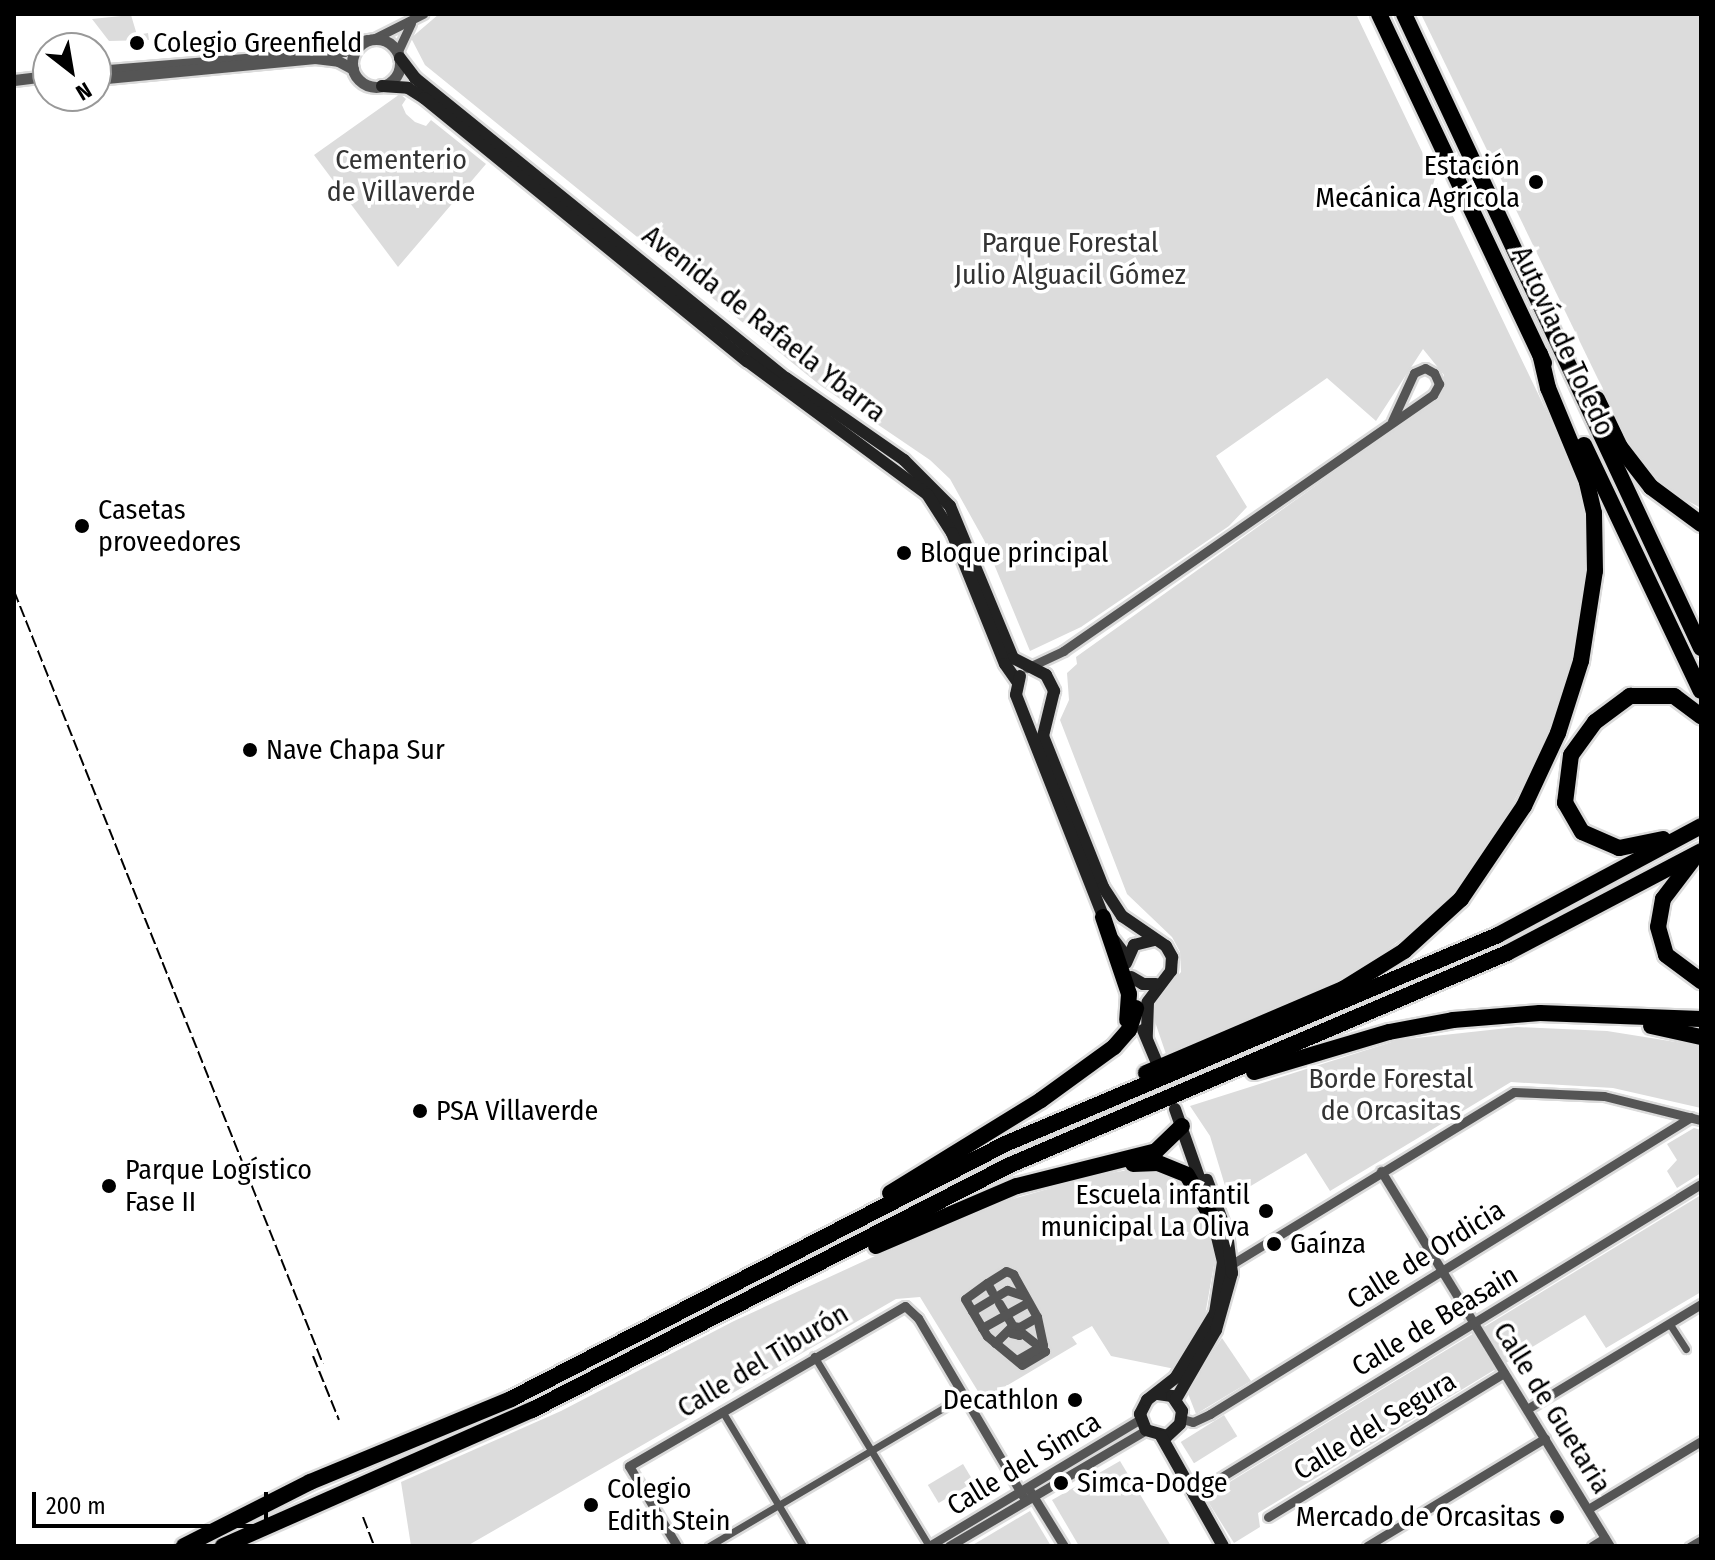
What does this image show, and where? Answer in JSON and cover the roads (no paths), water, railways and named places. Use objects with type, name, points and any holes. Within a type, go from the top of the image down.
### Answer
[{"type":"highway","name":"Autovía de Toledo","points":[[1379,14],[1701,691]]},
{"type":"highway","name":"Autovía de Toledo","points":[[1404,14],[1701,648]]},
{"type":"highway","points":[[1429,65],[1451,92],[1620,447],[1651,487],[1701,524]]},
{"type":"highway","points":[[1090,1106],[1128,1081],[1372,973],[1431,930],[1461,899],[1524,806],[1571,696],[1595,571],[1594,513],[1587,482],[1548,388],[1540,354]]},
{"type":"highway","points":[[1676,840],[1619,848],[1592,840],[1572,820],[1564,782],[1582,737],[1630,696],[1674,696],[1701,716]]},
{"type":"highway","points":[[184,1546],[310,1482],[511,1399],[1090,1106],[1401,980],[1580,894],[1701,826]]},
{"type":"highway","points":[[1700,852],[1663,899],[1658,927],[1666,955],[1701,981]]},
{"type":"highway","points":[[223,1546],[532,1410],[1010,1165],[1507,953],[1700,852]]},
{"type":"highway","points":[[1097,1059],[1119,1035],[1130,1008],[1103,917]]},
{"type":"highway","points":[[819,1241],[1097,1059],[1125,1036],[1136,1008]]},
{"type":"highway","points":[[1160,1099],[1403,1029],[1499,1015],[1574,1014],[1701,1019]]},
{"type":"highway","points":[[1574,1014],[1701,1037]]},
{"type":"highway","points":[[777,1284],[1037,1180],[1156,1151],[1182,1126]]},
{"type":"highway","points":[[1037,1180],[1158,1163],[1191,1179],[1215,1223]]},
{"type":"main road","name":"Avenida de Rafaela Ybarra","points":[[399,55],[415,78],[786,378],[934,486],[961,528],[1013,658],[1051,684],[1053,705],[1043,721],[1043,736],[1103,887],[1122,916],[1170,951],[1173,964],[1168,977],[1156,984],[1146,1009],[1147,1037]]},
{"type":"main road","name":"Avenida de Rafaela Ybarra","points":[[382,86],[408,88],[424,98],[747,361],[927,494],[952,533],[1005,664],[1017,681],[1016,695],[1023,706],[1103,917],[1127,957],[1136,1008],[1156,1061]]},
{"type":"main road","points":[[1017,681],[1032,669]]},
{"type":"main road","points":[[1023,706],[1040,715],[1053,705]]},
{"type":"main road","points":[[1127,957],[1138,942],[1154,940]]},
{"type":"main road","points":[[1131,977],[1156,984]]},
{"type":"main road","points":[[1161,1436],[1173,1433],[1182,1419],[1176,1399],[1222,1317],[1232,1264],[1222,1219],[1175,1109]]},
{"type":"main road","points":[[1182,1126],[1215,1223],[1223,1262],[1215,1313],[1198,1347],[1158,1394],[1144,1402],[1143,1425],[1161,1436],[1223,1546]]},
{"type":"main road","points":[[1158,1394],[1176,1399]]},
{"type":"street","points":[[112,70],[344,51],[423,14]]},
{"type":"street","points":[[112,77],[315,58],[338,61],[353,69],[364,84],[382,86],[397,76],[399,55],[413,20]]},
{"type":"street","points":[[371,39],[399,55]]},
{"type":"street","points":[[353,69],[354,52],[371,39]]},
{"type":"street","points":[[1032,669],[1063,651],[1433,395],[1439,384],[1434,373],[1425,368],[1414,373],[1392,421]]},
{"type":"street","points":[[1051,684],[1052,664],[1063,651]]},
{"type":"street","points":[[1232,1264],[1514,1092],[1604,1096],[1696,1119]]},
{"type":"street","name":"Calle de Ordicia","points":[[1182,1419],[1198,1421],[1696,1119]]},
{"type":"street","name":"Calle de Guetaria","points":[[1381,1171],[1608,1542]]},
{"type":"street","name":"Calle de Beasain","points":[[1192,1495],[1701,1184]]},
{"type":"street","points":[[972,1311],[995,1292],[1010,1272],[1034,1319],[1045,1351],[1022,1365],[982,1328],[972,1311],[965,1297],[995,1292],[1017,1295],[1010,1312]]},
{"type":"street","points":[[995,1292],[1022,1297]]},
{"type":"street","points":[[995,1292],[1010,1312],[1016,1329],[1043,1345]]},
{"type":"street","points":[[982,1328],[1010,1312],[1022,1297]]},
{"type":"street","points":[[1527,1409],[1701,1304]]},
{"type":"street","name":"Calle del Tiburón","points":[[677,1546],[629,1466],[896,1308],[905,1306],[918,1318],[964,1396]]},
{"type":"street","points":[[995,1343],[1034,1319]]},
{"type":"street","points":[[1669,1323],[1686,1349]]},
{"type":"street","points":[[814,1356],[929,1546]]},
{"type":"street","name":"Calle del Segura","points":[[1268,1517],[1504,1373]]},
{"type":"street","points":[[709,1546],[964,1396],[1026,1494],[1064,1546]]},
{"type":"street","points":[[722,1411],[803,1546]]},
{"type":"street","name":"Calle del Simca","points":[[929,1546],[1026,1494],[1143,1425]]},
{"type":"street","points":[[1367,1546],[1545,1438]]},
{"type":"street","points":[[1588,1509],[1700,1443]]},
{"type":"street","name":"Calle del Simca","points":[[949,1546],[1026,1494]]},
{"type":"street","points":[[1689,1546],[1701,1539]]},
{"type":"street","points":[[1592,1546],[1608,1542]]},
{"type":"railway","points":[[14,591],[323,1364]]},
{"type":"railway","points":[[313,1356],[339,1420]]},
{"type":"railway","points":[[363,1517],[374,1546]]},
{"type":"place","name":"Colegio Greenfield","points":[[137,43]]},
{"type":"place","name":"Estación Mecánica Agrícola","points":[[1536,182]]},
{"type":"place","name":"Casetas proveedores","points":[[82,526]]},
{"type":"place","name":"Bloque principal","points":[[904,553]]},
{"type":"place","name":"Nave Chapa Sur","points":[[250,750]]},
{"type":"place","name":"PSA Villaverde","points":[[420,1111]]},
{"type":"place","name":"Parque Logístico Fase II","points":[[109,1186]]},
{"type":"place","name":"Escuela infantil municipal La Oliva","points":[[1266,1211]]},
{"type":"place","name":"Gaínza","points":[[1274,1244]]},
{"type":"place","name":"Decathlon","points":[[1075,1400]]},
{"type":"place","name":"Simca-Dodge","points":[[1061,1483]]},
{"type":"place","name":"Colegio Edith Stein","points":[[591,1505]]},
{"type":"place","name":"Mercado de Orcasitas","points":[[1557,1517]]},
{"type":"park label","name":"Cementerio de Villaverde","points":[[401,176]]},
{"type":"park label","name":"Parque Forestal Julio Alguacil Gómez","points":[[1070,259]]},
{"type":"park label","name":"Borde Forestal de Orcasitas","points":[[1391,1095]]}]
